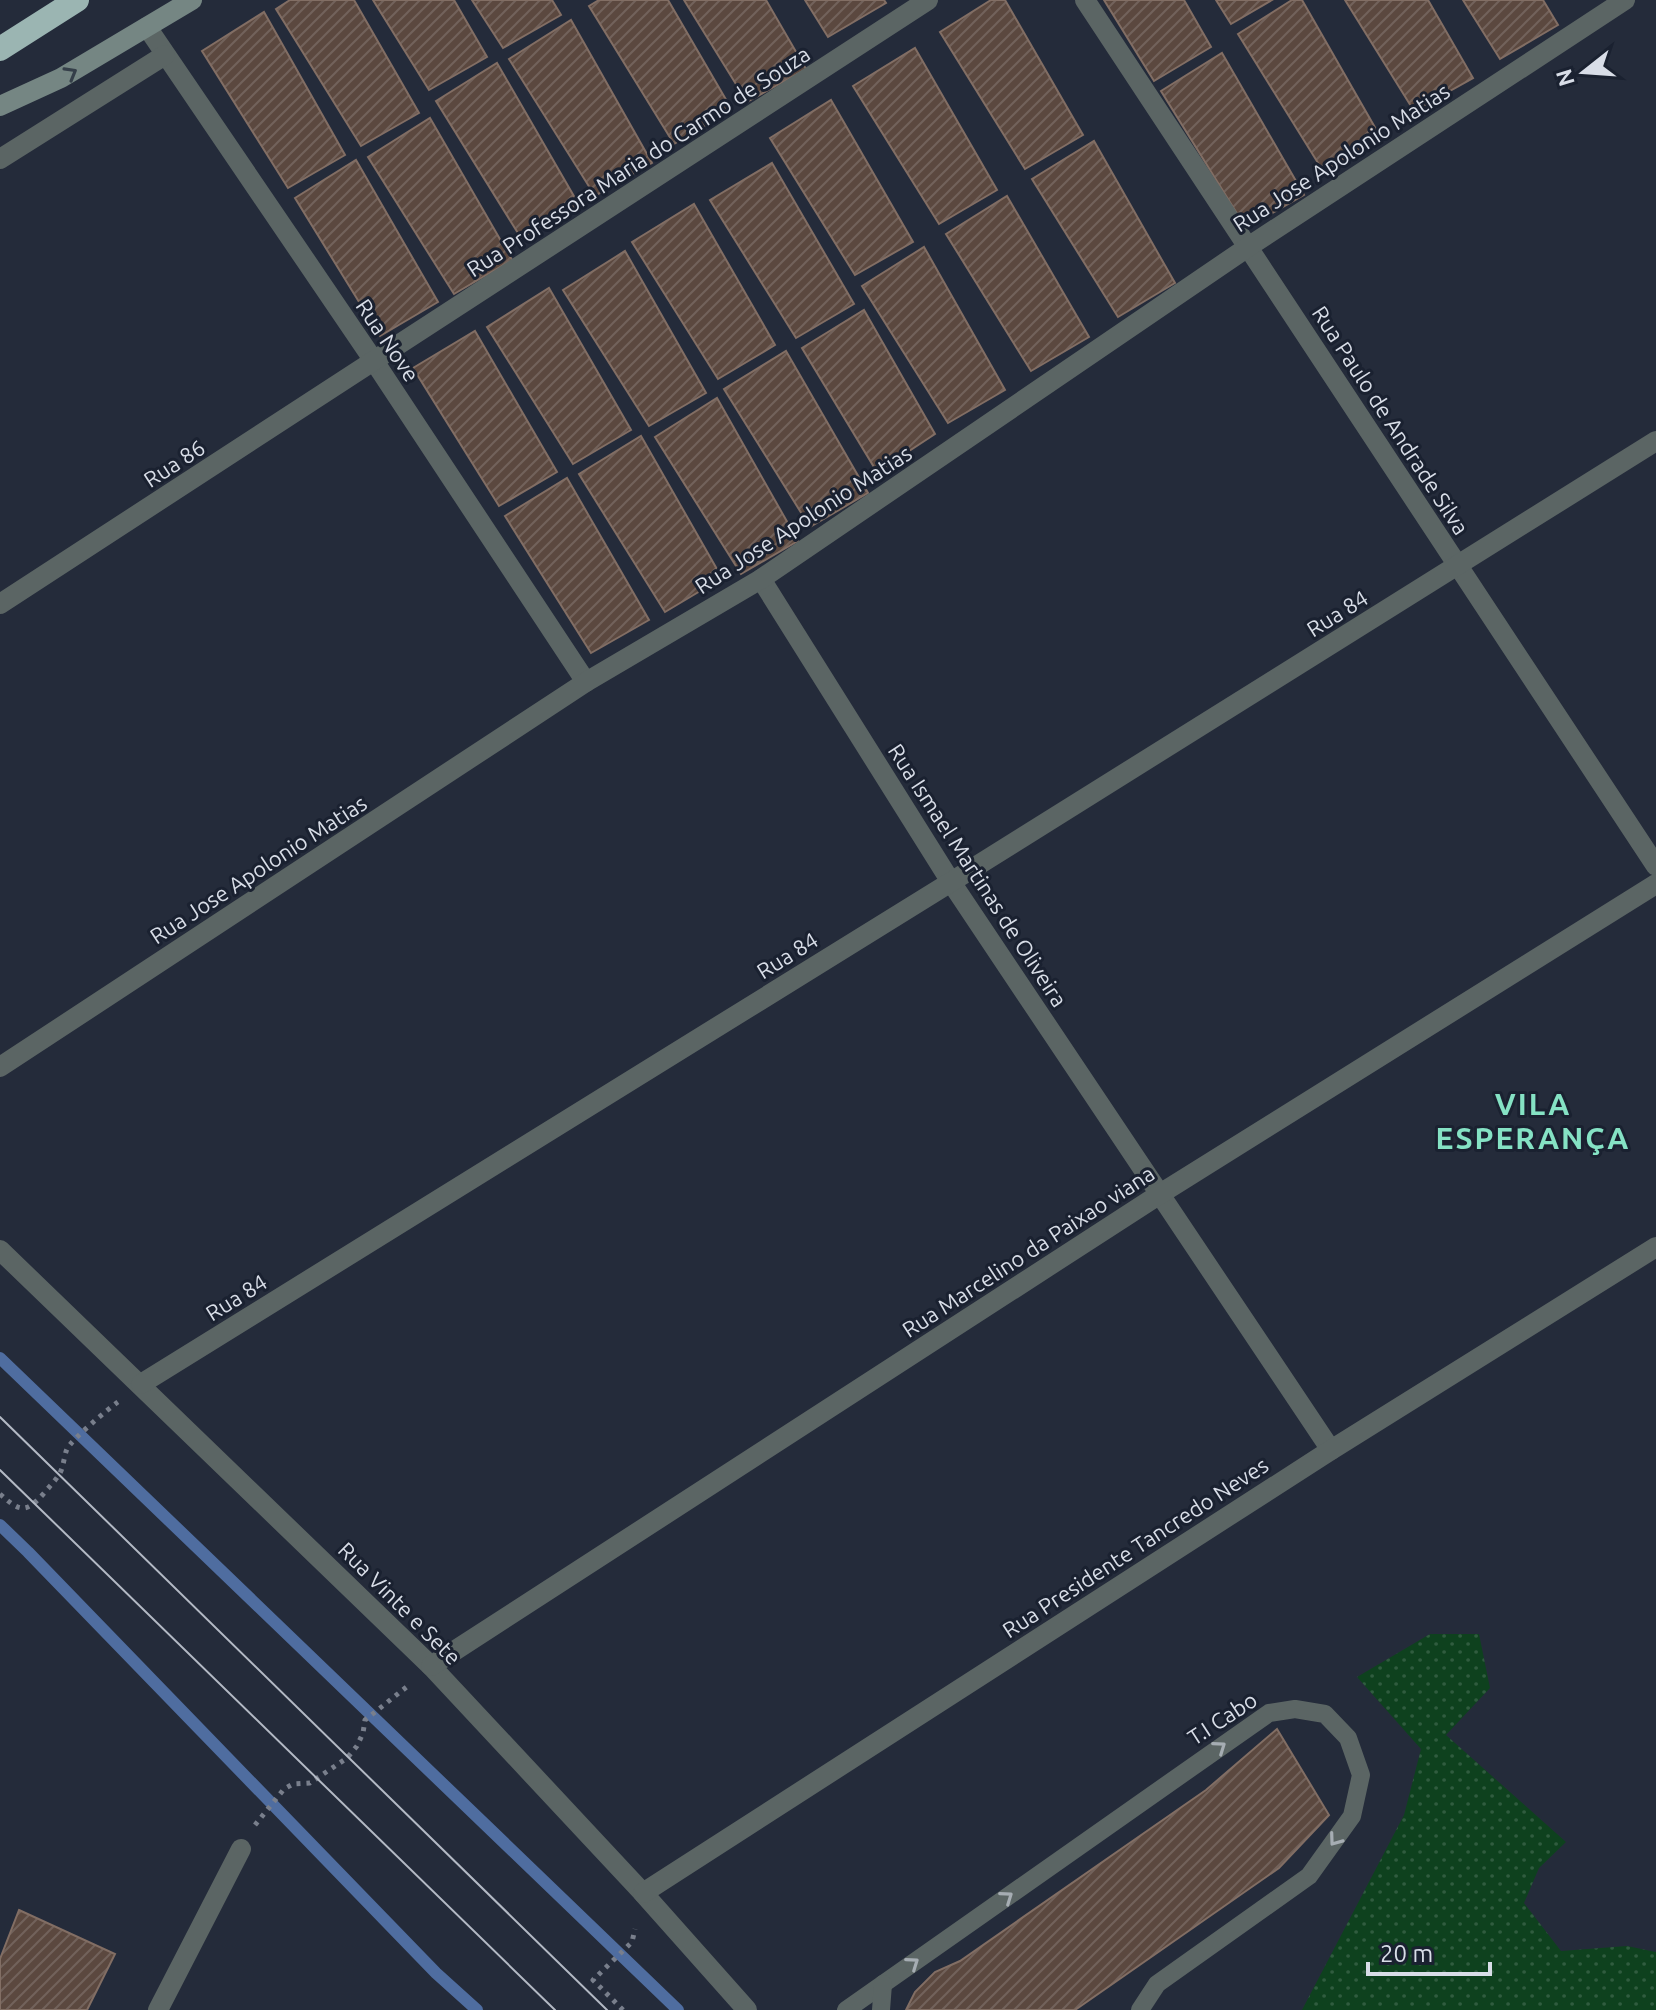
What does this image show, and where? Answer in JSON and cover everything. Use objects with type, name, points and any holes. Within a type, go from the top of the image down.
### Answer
[{"type":"highway","points":[[0,49],[77,0]]},
{"type":"main road","points":[[0,106],[61,78],[192,0]]},
{"type":"street","name":"Rua Professora Maria do Carmo de Souza","points":[[374,361],[928,0]]},
{"type":"street","name":"Rua Paulo de Andrade Silva","points":[[1085,0],[1656,866]]},
{"type":"street","name":"Rua Jose Apolonio Matias","points":[[0,1067],[586,682],[761,579],[1248,247],[1625,0]]},
{"type":"street","name":"Rua Nove","points":[[147,27],[374,361],[586,682]]},
{"type":"street","points":[[0,159],[165,55]]},
{"type":"street","name":"Rua 86","points":[[0,604],[374,361]]},
{"type":"street","name":"Rua 84","points":[[141,1384],[1656,441]]},
{"type":"street","name":"Rua Ismael Martinas de Oliveira","points":[[761,579],[951,882],[1331,1450]]},
{"type":"street","name":"Rua Marcelino da Paixao viana","points":[[431,1666],[1160,1194],[1656,884]]},
{"type":"street","name":"Rua Presidente Tancredo Neves","points":[[643,1893],[1331,1450],[1656,1247]]},
{"type":"street","name":"Rua Vinte e Sete","points":[[0,1250],[431,1666],[643,1893],[747,2010]]},
{"type":"street","points":[[158,2010],[241,1849]]},
{"type":"lane","name":"T.I Cabo","points":[[846,2010],[1269,1713],[1295,1709],[1325,1714],[1348,1738],[1361,1775],[1352,1816],[1309,1876],[1157,1984],[1140,2010]]},
{"type":"lane","points":[[881,2010],[883,1984]]},
{"type":"path","points":[[0,1494],[15,1507],[25,1509],[35,1504],[59,1475],[68,1447],[100,1416]]},
{"type":"path","points":[[257,1823],[284,1789],[293,1784],[310,1783],[347,1758],[357,1746],[365,1720],[390,1701]]},
{"type":"path","points":[[623,2010],[593,1980],[632,1942]]},
{"type":"green space","points":[[1430,1634],[1479,1634],[1490,1688],[1446,1735],[1566,1842],[1539,1868],[1524,1903],[1561,1951],[1627,1946],[1656,1952],[1656,2010],[1302,2010],[1404,1815],[1421,1749],[1357,1677]]},
{"type":"building","points":[[290,0],[354,0],[419,113],[361,146],[276,9]]},
{"type":"building","points":[[373,0],[454,0],[487,57],[429,90]]},
{"type":"building","points":[[472,0],[552,0],[561,15],[503,48]]},
{"type":"building","points":[[599,0],[668,0],[732,110],[674,144],[589,6]]},
{"type":"building","points":[[684,0],[766,0],[806,69],[747,102]]},
{"type":"building","points":[[805,0],[884,0],[886,3],[828,37]]},
{"type":"building","points":[[991,0],[1005,0],[1083,135],[1025,169],[940,32]]},
{"type":"building","points":[[1104,0],[1184,0],[1211,47],[1154,81]]},
{"type":"building","points":[[1216,0],[1272,0],[1231,24]]},
{"type":"building","points":[[1292,0],[1302,0],[1381,138],[1323,171],[1238,34]]},
{"type":"building","points":[[1345,0],[1428,0],[1473,78],[1414,111]]},
{"type":"building","points":[[1463,0],[1543,0],[1558,25],[1500,59]]},
{"type":"building","points":[[264,12],[345,155],[288,188],[202,51]]},
{"type":"building","points":[[571,20],[652,163],[595,196],[509,59]]},
{"type":"building","points":[[915,48],[997,190],[939,224],[853,86]]},
{"type":"building","points":[[1222,53],[1304,195],[1246,228],[1161,91]]},
{"type":"building","points":[[497,63],[579,205],[521,238],[436,101]]},
{"type":"building","points":[[831,100],[913,242],[855,275],[770,138]]},
{"type":"building","points":[[430,118],[512,260],[454,294],[368,157]]},
{"type":"building","points":[[1094,141],[1175,283],[1118,317],[1032,179]]},
{"type":"building","points":[[356,160],[438,302],[380,336],[295,198]]},
{"type":"building","points":[[772,163],[854,304],[796,338],[710,200]]},
{"type":"building","points":[[1007,196],[1089,337],[1031,371],[946,234]]},
{"type":"building","points":[[694,204],[775,345],[718,379],[632,242]]},
{"type":"building","points":[[924,247],[1005,390],[948,423],[862,286]]},
{"type":"building","points":[[625,251],[706,393],[649,426],[563,290]]},
{"type":"building","points":[[549,288],[631,430],[573,464],[487,327]]},
{"type":"building","points":[[864,310],[935,434],[877,472],[802,348]]},
{"type":"building","points":[[475,331],[557,472],[499,506],[413,368]]},
{"type":"building","points":[[786,351],[868,493],[810,527],[724,389]]},
{"type":"building","points":[[717,398],[798,541],[741,574],[655,437]]},
{"type":"building","points":[[641,436],[722,578],[665,612],[579,474]]},
{"type":"building","points":[[567,478],[649,620],[591,653],[505,516]]},
{"type":"building","points":[[1277,1729],[1329,1815],[1279,1868],[1075,2010],[906,2010],[915,1992],[935,1972],[960,1961],[1206,1790]]},
{"type":"building","points":[[19,1910],[115,1954],[87,2010],[0,2010],[0,1959]]},
{"type":"waterway","points":[[0,1358],[678,2010]]},
{"type":"waterway","points":[[0,1525],[436,1973],[477,2010]]},
{"type":"tram line","points":[[0,1417],[607,2010]]},
{"type":"tram line","points":[[0,1470],[555,2010]]},
{"type":"district","name":"VILA ESPERANÇA","points":[[1533,1121]]}]
